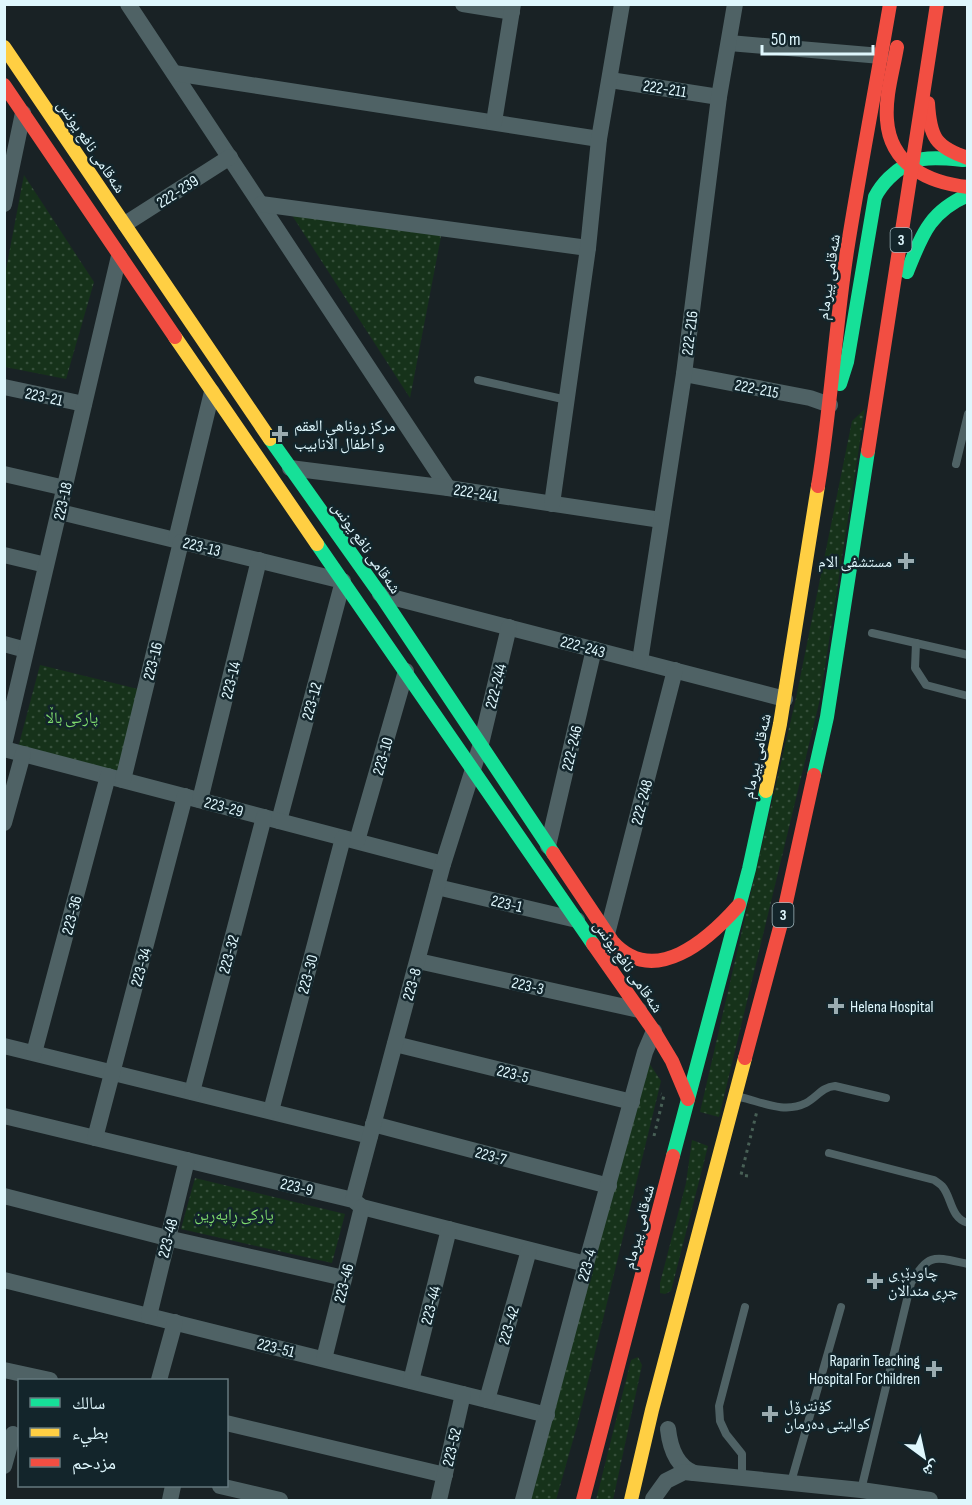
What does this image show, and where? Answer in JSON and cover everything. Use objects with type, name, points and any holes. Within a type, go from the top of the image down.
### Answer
[{"type":"main road","name":"شەقامی پیرمام","points":[[583,1500],[739,905],[785,699],[830,405],[833,356],[847,252],[890,4]]},
{"type":"main road","points":[[901,4],[887,119],[894,143],[921,175],[938,182],[968,187]]},
{"type":"main road","name":"3","points":[[631,1500],[705,1206],[783,916],[827,717],[937,4]]},
{"type":"main road","name":"شەقامی نافع یونس","points":[[7,56],[125,224],[290,468],[380,594],[618,948],[635,958],[656,962],[674,958],[707,938],[739,905]]},
{"type":"main road","points":[[927,67],[931,134],[943,149],[968,160]]},
{"type":"main road","name":"شەقامی نافع یونس","points":[[4,85],[212,392],[654,1032],[672,1061],[688,1099]]},
{"type":"main road","points":[[830,405],[847,362],[875,197],[885,181],[911,164],[936,157],[968,160]]},
{"type":"main road","points":[[888,319],[921,238],[933,217],[946,205],[968,195]]},
{"type":"main road","points":[[343,581],[362,568]]},
{"type":"main road","points":[[702,1271],[705,1206]]},
{"type":"main road","points":[[643,1273],[645,1287],[652,1295]]},
{"type":"main road","points":[[668,1299],[678,1295],[685,1286]]},
{"type":"main road","points":[[623,1352],[629,1342],[641,1335]]},
{"type":"main road","points":[[657,1340],[665,1351],[665,1364]]},
{"type":"main road","points":[[653,1500],[669,1424]]},
{"type":"street","points":[[128,4],[448,488]]},
{"type":"street","points":[[463,4],[512,8],[494,122]]},
{"type":"street","points":[[552,504],[588,248],[599,139],[622,4]]},
{"type":"street","name":"222-216","points":[[640,661],[684,374],[719,97],[735,4]]},
{"type":"street","points":[[729,43],[881,56]]},
{"type":"street","points":[[174,73],[599,139]]},
{"type":"street","name":"222-211","points":[[610,80],[719,97]]},
{"type":"street","points":[[4,204],[23,113]]},
{"type":"street","name":"222-239","points":[[125,224],[230,157]]},
{"type":"street","points":[[261,204],[588,248]]},
{"type":"street","name":"223-18","points":[[4,747],[119,256]]},
{"type":"street","name":"222-215","points":[[684,374],[810,398],[830,405]]},
{"type":"street","name":"223-21","points":[[4,387],[84,404]]},
{"type":"street","name":"223-16","points":[[116,778],[178,541],[212,392]]},
{"type":"street","name":"222-241","points":[[290,468],[448,488],[661,520]]},
{"type":"street","points":[[4,474],[64,488]]},
{"type":"street","name":"223-13","points":[[60,512],[343,581]]},
{"type":"street","points":[[4,555],[46,565]]},
{"type":"street","name":"223-14","points":[[193,798],[259,560]]},
{"type":"street","name":"223-12","points":[[271,819],[343,581]]},
{"type":"street","name":"222-243","points":[[380,594],[785,699]]},
{"type":"street","name":"222-244","points":[[474,770],[509,627]]},
{"type":"street","points":[[4,644],[27,650]]},
{"type":"street","name":"222-246","points":[[548,846],[594,649]]},
{"type":"street","name":"222-248","points":[[607,934],[675,670]]},
{"type":"street","name":"223-10","points":[[350,840],[406,671]]},
{"type":"street","name":"223-29","points":[[4,747],[23,754],[443,864]]},
{"type":"street","points":[[4,823],[23,754]]},
{"type":"street","name":"223-8","points":[[357,1203],[372,1130],[443,864],[474,770]]},
{"type":"street","name":"223-36","points":[[34,1053],[116,778]]},
{"type":"street","name":"223-34","points":[[95,1138],[111,1073],[193,798]]},
{"type":"street","name":"223-32","points":[[192,1092],[271,819]]},
{"type":"street","name":"223-30","points":[[271,1111],[350,840]]},
{"type":"street","name":"223-1","points":[[437,888],[577,920]]},
{"type":"street","name":"223-3","points":[[418,961],[639,1010]]},
{"type":"street","name":"223-4","points":[[523,1500],[645,1052],[654,1032]]},
{"type":"street","name":"223-5","points":[[395,1044],[632,1102]]},
{"type":"street","name":"223-7","points":[[4,1046],[271,1111],[372,1130],[609,1186]]},
{"type":"street","name":"223-9","points":[[4,1116],[357,1203],[586,1264]]},
{"type":"street","name":"223-48","points":[[149,1316],[187,1160]]},
{"type":"street","points":[[4,1196],[167,1238],[344,1278]]},
{"type":"street","name":"223-46","points":[[324,1359],[344,1278],[357,1203]]},
{"type":"street","name":"223-44","points":[[411,1381],[449,1229]]},
{"type":"street","name":"223-42","points":[[486,1400],[529,1250]]},
{"type":"street","name":"223-51","points":[[4,1280],[547,1415]]},
{"type":"street","points":[[159,1379],[175,1322]]},
{"type":"street","points":[[4,1370],[45,1379]]},
{"type":"street","name":"223-52","points":[[439,1500],[464,1394]]},
{"type":"street","points":[[228,1423],[445,1475]]},
{"type":"street","points":[[669,1424],[669,1442],[680,1463],[685,1469],[694,1473]]},
{"type":"street","points":[[4,1466],[12,1434]]},
{"type":"street","points":[[653,1500],[658,1489],[666,1481],[677,1474],[694,1473],[861,1490],[930,1500]]},
{"type":"street","points":[[228,1487],[280,1500]]},
{"type":"lane","points":[[478,380],[567,400]]},
{"type":"lane","points":[[956,464],[968,414]]},
{"type":"lane","points":[[872,633],[968,655]]},
{"type":"lane","points":[[916,643],[915,668],[926,685],[968,696]]},
{"type":"lane","points":[[734,1095],[765,1102],[778,1108],[794,1107],[807,1102],[826,1086],[886,1098]]},
{"type":"lane","points":[[829,1153],[934,1180],[944,1187],[954,1211],[962,1221],[968,1222]]},
{"type":"lane","points":[[861,1490],[911,1283],[921,1266],[938,1257],[968,1264]]},
{"type":"lane","points":[[742,1478],[742,1454],[726,1434],[720,1421],[718,1406],[745,1307]]},
{"type":"lane","points":[[791,1482],[841,1307]]},
{"type":"path","points":[[657,1125],[664,1095]]},
{"type":"path","points":[[748,1176],[741,1175],[757,1110]]},
{"type":"green space","points":[[24,175],[94,282],[66,379],[5,367],[5,275]]},
{"type":"green space","points":[[286,206],[443,226],[410,398]]},
{"type":"green space","points":[[865,409],[820,699],[719,1117],[700,1112],[796,698],[852,421]]},
{"type":"green space","name":"پارکی باڵا","points":[[40,665],[138,689],[120,773],[18,748]]},
{"type":"green space","points":[[647,1060],[661,1081],[577,1426],[556,1500],[525,1500]]},
{"type":"green space","points":[[692,1140],[708,1146],[671,1291],[665,1294],[660,1293],[660,1283],[686,1183]]},
{"type":"green space","name":"پارکی ڕاپەڕین","points":[[195,1178],[345,1214],[332,1263],[181,1229]]},
{"type":"green space","points":[[638,1357],[642,1365],[613,1500],[596,1500],[631,1360]]},
{"type":"traffic: fast","points":[[840,384],[847,362],[875,197],[885,182],[898,170],[915,161],[933,158],[964,160]]},
{"type":"traffic: fast","points":[[907,272],[928,226],[944,209],[968,195]]},
{"type":"traffic: fast","points":[[270,439],[380,594],[553,853]]},
{"type":"traffic: fast","points":[[814,775],[827,717],[868,451]]},
{"type":"traffic: fast","points":[[317,544],[593,944]]},
{"type":"traffic: fast","points":[[673,1156],[749,869],[766,791]]},
{"type":"traffic: slow","points":[[4,47],[270,439]]},
{"type":"traffic: slow","points":[[175,337],[317,544]]},
{"type":"traffic: slow","points":[[766,791],[780,724],[818,486]]},
{"type":"traffic: slow","points":[[631,1500],[652,1410],[745,1058]]},
{"type":"traffic: jam","points":[[818,486],[847,251],[890,4]]},
{"type":"traffic: jam","points":[[868,451],[937,4]]},
{"type":"traffic: jam","points":[[897,47],[887,111],[890,136],[895,149],[914,169],[926,176],[953,185],[968,187]]},
{"type":"traffic: jam","points":[[4,85],[175,337]]},
{"type":"traffic: jam","points":[[928,103],[930,124],[936,139],[948,150],[968,158]]},
{"type":"traffic: jam","points":[[745,1058],[783,916],[814,775]]},
{"type":"traffic: jam","points":[[553,853],[612,941],[628,955],[645,960],[663,960],[680,954],[712,932],[739,905]]},
{"type":"traffic: jam","points":[[593,944],[654,1031],[672,1061],[688,1099]]},
{"type":"traffic: jam","points":[[583,1500],[673,1156]]},
{"type":"place","name":"مركز روناهي العقم و اطفال الانابيب","points":[[280,434]]},
{"type":"place","name":"مستشفى الام","points":[[906,561]]},
{"type":"place","name":"Helena Hospital","points":[[836,1006]]},
{"type":"place","name":"چاودێری چڕی منداڵان","points":[[875,1281]]},
{"type":"place","name":"Raparin Teaching Hospital For Children","points":[[934,1369]]},
{"type":"place","name":"کۆنترۆل کوالیتی دەرمان","points":[[770,1414]]}]
